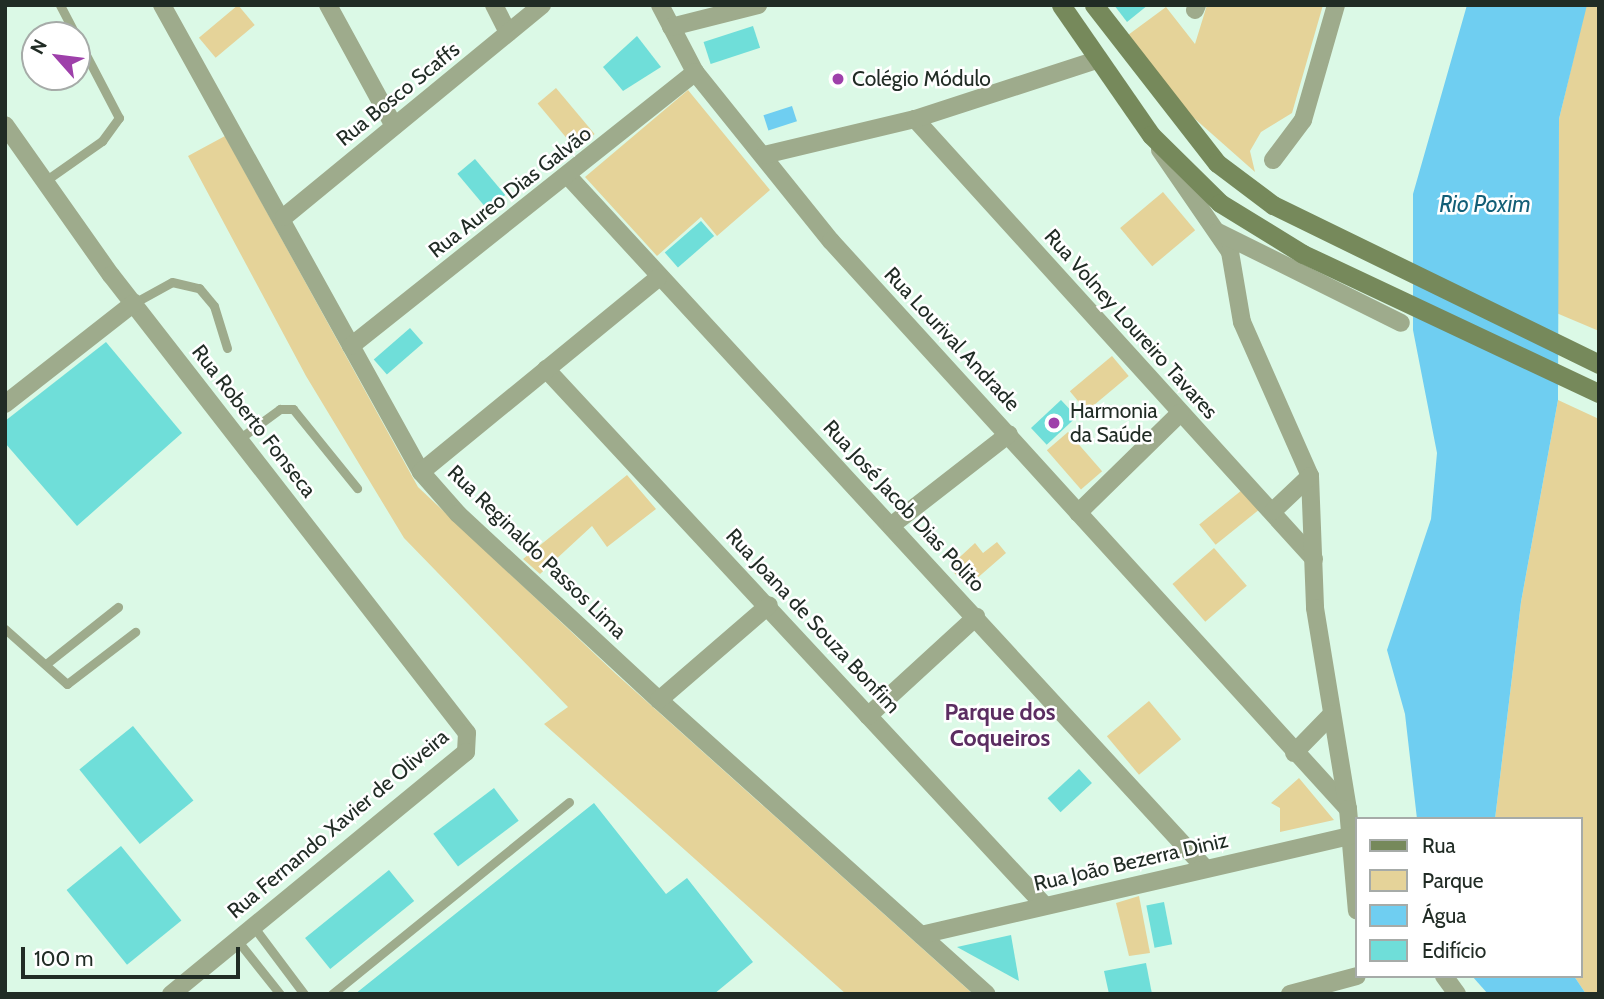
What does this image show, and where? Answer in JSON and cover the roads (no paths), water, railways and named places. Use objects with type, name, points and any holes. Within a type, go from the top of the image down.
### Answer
[{"type":"main road","points":[[1061,5],[1151,135],[1198,186],[1303,254],[1599,393]]},
{"type":"main road","points":[[1094,5],[1217,163],[1313,229],[1599,364]]},
{"type":"street","name":"Rua Reginaldo Passos Lima","points":[[162,5],[284,217],[421,472],[458,514],[659,700],[987,994]]},
{"type":"street","points":[[328,5],[394,126]]},
{"type":"street","points":[[494,5],[509,33]]},
{"type":"street","name":"Rua Bosco Scaffs","points":[[284,217],[542,5]]},
{"type":"street","name":"Rua Lourival Andrade","points":[[660,5],[695,72],[831,241],[1348,809]]},
{"type":"street","points":[[671,27],[758,5]]},
{"type":"street","points":[[1273,160],[1303,120],[1336,5]]},
{"type":"street","points":[[764,155],[915,119],[1097,60]]},
{"type":"street","name":"Rua Aureo Dias Galvão","points":[[351,346],[568,176],[695,72]]},
{"type":"street","name":"Rua Volney Loureiro Tavares","points":[[915,119],[1314,559]]},
{"type":"street","name":"Rua Roberto Fonseca","points":[[5,125],[134,303],[467,733],[469,742]]},
{"type":"street","points":[[1151,135],[1234,262],[1242,322],[1310,476],[1315,608],[1348,809],[1356,898]]},
{"type":"street","name":"Rua José Jacob Dias Polito","points":[[568,176],[659,278],[892,525],[1205,868]]},
{"type":"street","points":[[1214,231],[1401,323]]},
{"type":"street","points":[[421,472],[659,278]]},
{"type":"street","points":[[5,404],[134,303]]},
{"type":"street","name":"Rua Joana de Souza Bonfim","points":[[546,369],[769,605],[1044,905]]},
{"type":"street","points":[[1078,513],[1180,413]]},
{"type":"street","points":[[892,525],[1009,434]]},
{"type":"street","points":[[1273,511],[1310,476]]},
{"type":"street","points":[[659,700],[769,605]]},
{"type":"street","points":[[868,716],[976,617]]},
{"type":"street","points":[[1294,752],[1332,714]]},
{"type":"street","name":"Rua Fernando Xavier de Oliveira","points":[[171,994],[466,751],[469,742]]},
{"type":"street","name":"Rua João Bezerra Diniz","points":[[921,935],[1351,836]]},
{"type":"street","points":[[1290,994],[1356,976]]},
{"type":"street","points":[[1445,978],[1457,994]]},
{"type":"lane","points":[[45,181],[102,141],[119,118],[60,5]]},
{"type":"lane","points":[[134,303],[172,282],[199,288],[214,306],[227,348]]},
{"type":"lane","points":[[239,439],[280,409],[293,409],[356,488]]},
{"type":"lane","points":[[46,664],[118,607]]},
{"type":"lane","points":[[5,628],[67,684],[135,632]]},
{"type":"lane","points":[[332,994],[569,802]]},
{"type":"lane","points":[[253,926],[304,994]]},
{"type":"lane","points":[[237,940],[280,994]]},
{"type":"water","name":"Rio Poxim","points":[[1467,5],[1587,5],[1559,119],[1558,400],[1521,602],[1495,817],[1417,817],[1405,714],[1387,650],[1431,519],[1437,453],[1413,330],[1413,194]]},
{"type":"water","points":[[792,106],[797,121],[768,130],[763,115]]},
{"type":"water","points":[[1474,978],[1575,978],[1586,994],[1488,994]]},
{"type":"place","name":"Colégio Módulo","points":[[838,79]]},
{"type":"place","name":"Harmonia da Saúde","points":[[1054,423]]},
{"type":"district","name":"Parque dos Coqueiros","points":[[1000,725]]}]
